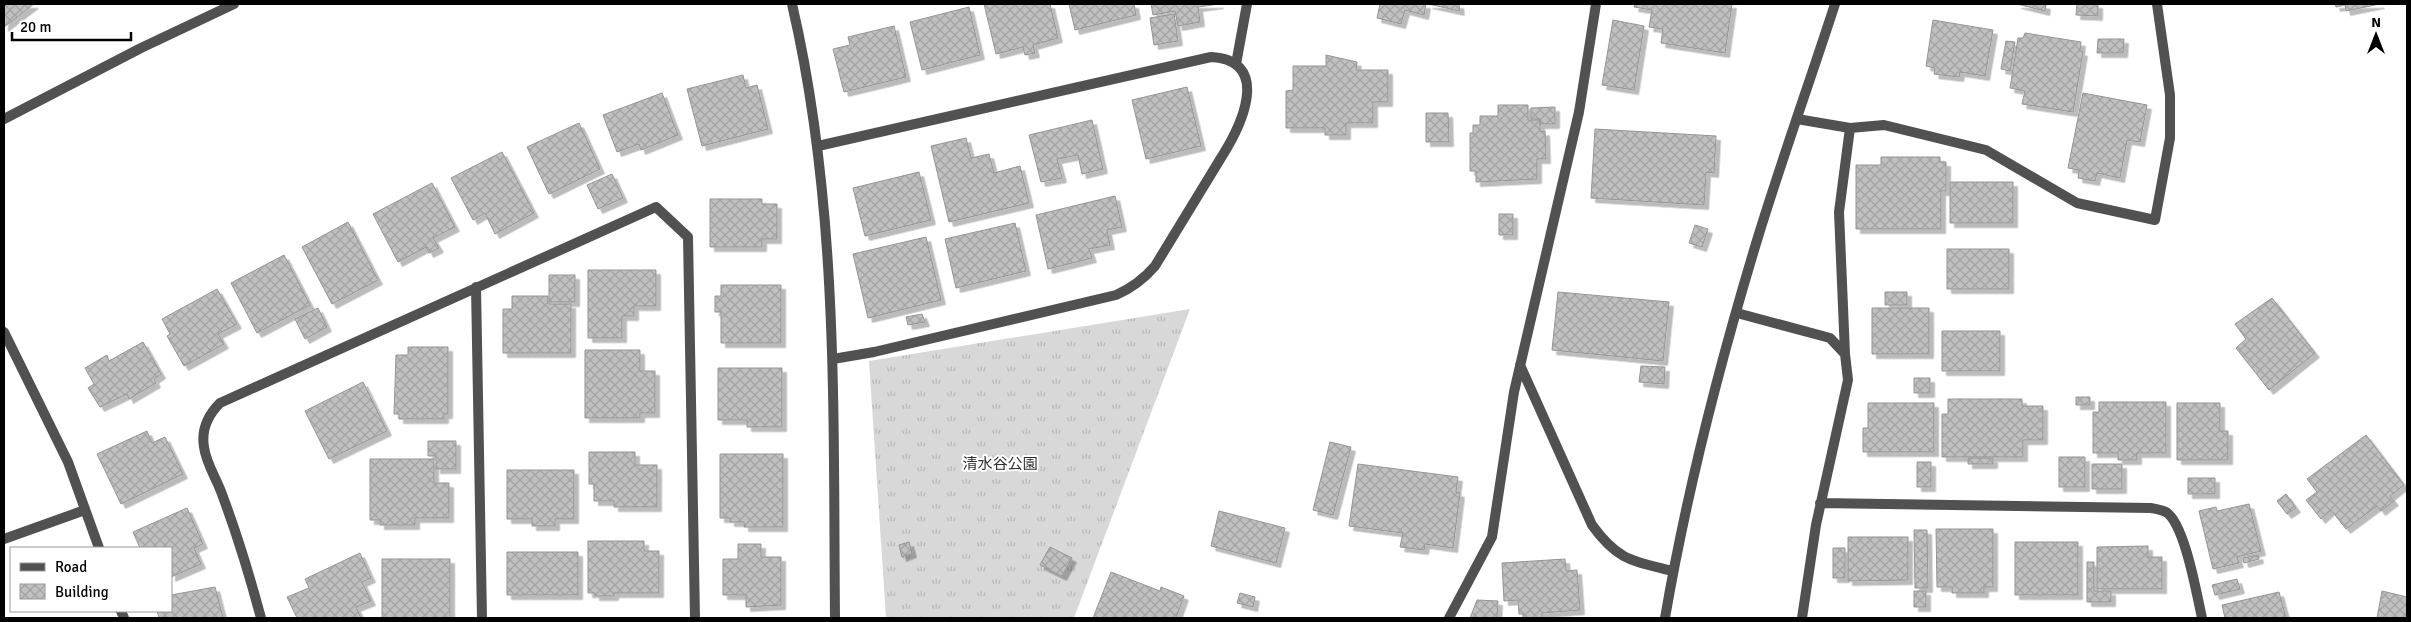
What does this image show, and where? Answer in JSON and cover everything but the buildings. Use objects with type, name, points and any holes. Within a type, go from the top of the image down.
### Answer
[{"type":"street","points":[[4,119],[141,48],[234,4]]},
{"type":"street","points":[[792,4],[818,146],[828,249],[833,359],[835,618]]},
{"type":"street","points":[[1236,64],[1247,4]]},
{"type":"street","points":[[1449,618],[1492,537],[1514,392],[1579,112],[1596,4]]},
{"type":"street","points":[[1665,618],[1673,571],[1701,445],[1758,237],[1835,4]]},
{"type":"street","points":[[1797,119],[1850,128],[1884,125],[1986,150],[2077,203],[2155,220],[2170,138],[2170,95],[2157,4]]},
{"type":"street","points":[[818,146],[1211,57],[1224,58],[1236,64],[1244,73],[1248,86],[1237,130],[1155,266],[1144,279],[1131,289],[1116,295],[903,345],[833,359]]},
{"type":"street","points":[[1802,618],[1820,503],[1848,380],[1845,354],[1839,212],[1850,128]]},
{"type":"street","points":[[261,618],[224,497],[204,448],[204,431],[208,415],[220,403],[656,207],[688,238],[695,618]]},
{"type":"street","points":[[476,287],[482,618]]},
{"type":"street","points":[[1737,314],[1830,338],[1845,354]]},
{"type":"street","points":[[4,332],[68,462],[99,547]]},
{"type":"street","points":[[1520,365],[1592,525],[1614,552],[1626,559],[1673,571]]},
{"type":"street","points":[[1820,503],[2151,508],[2167,512],[2177,525],[2184,542],[2202,618]]},
{"type":"street","points":[[4,540],[85,510]]},
{"type":"green space","name":"清水谷公園","points":[[1190,309],[1074,618],[886,618],[869,361]]}]
